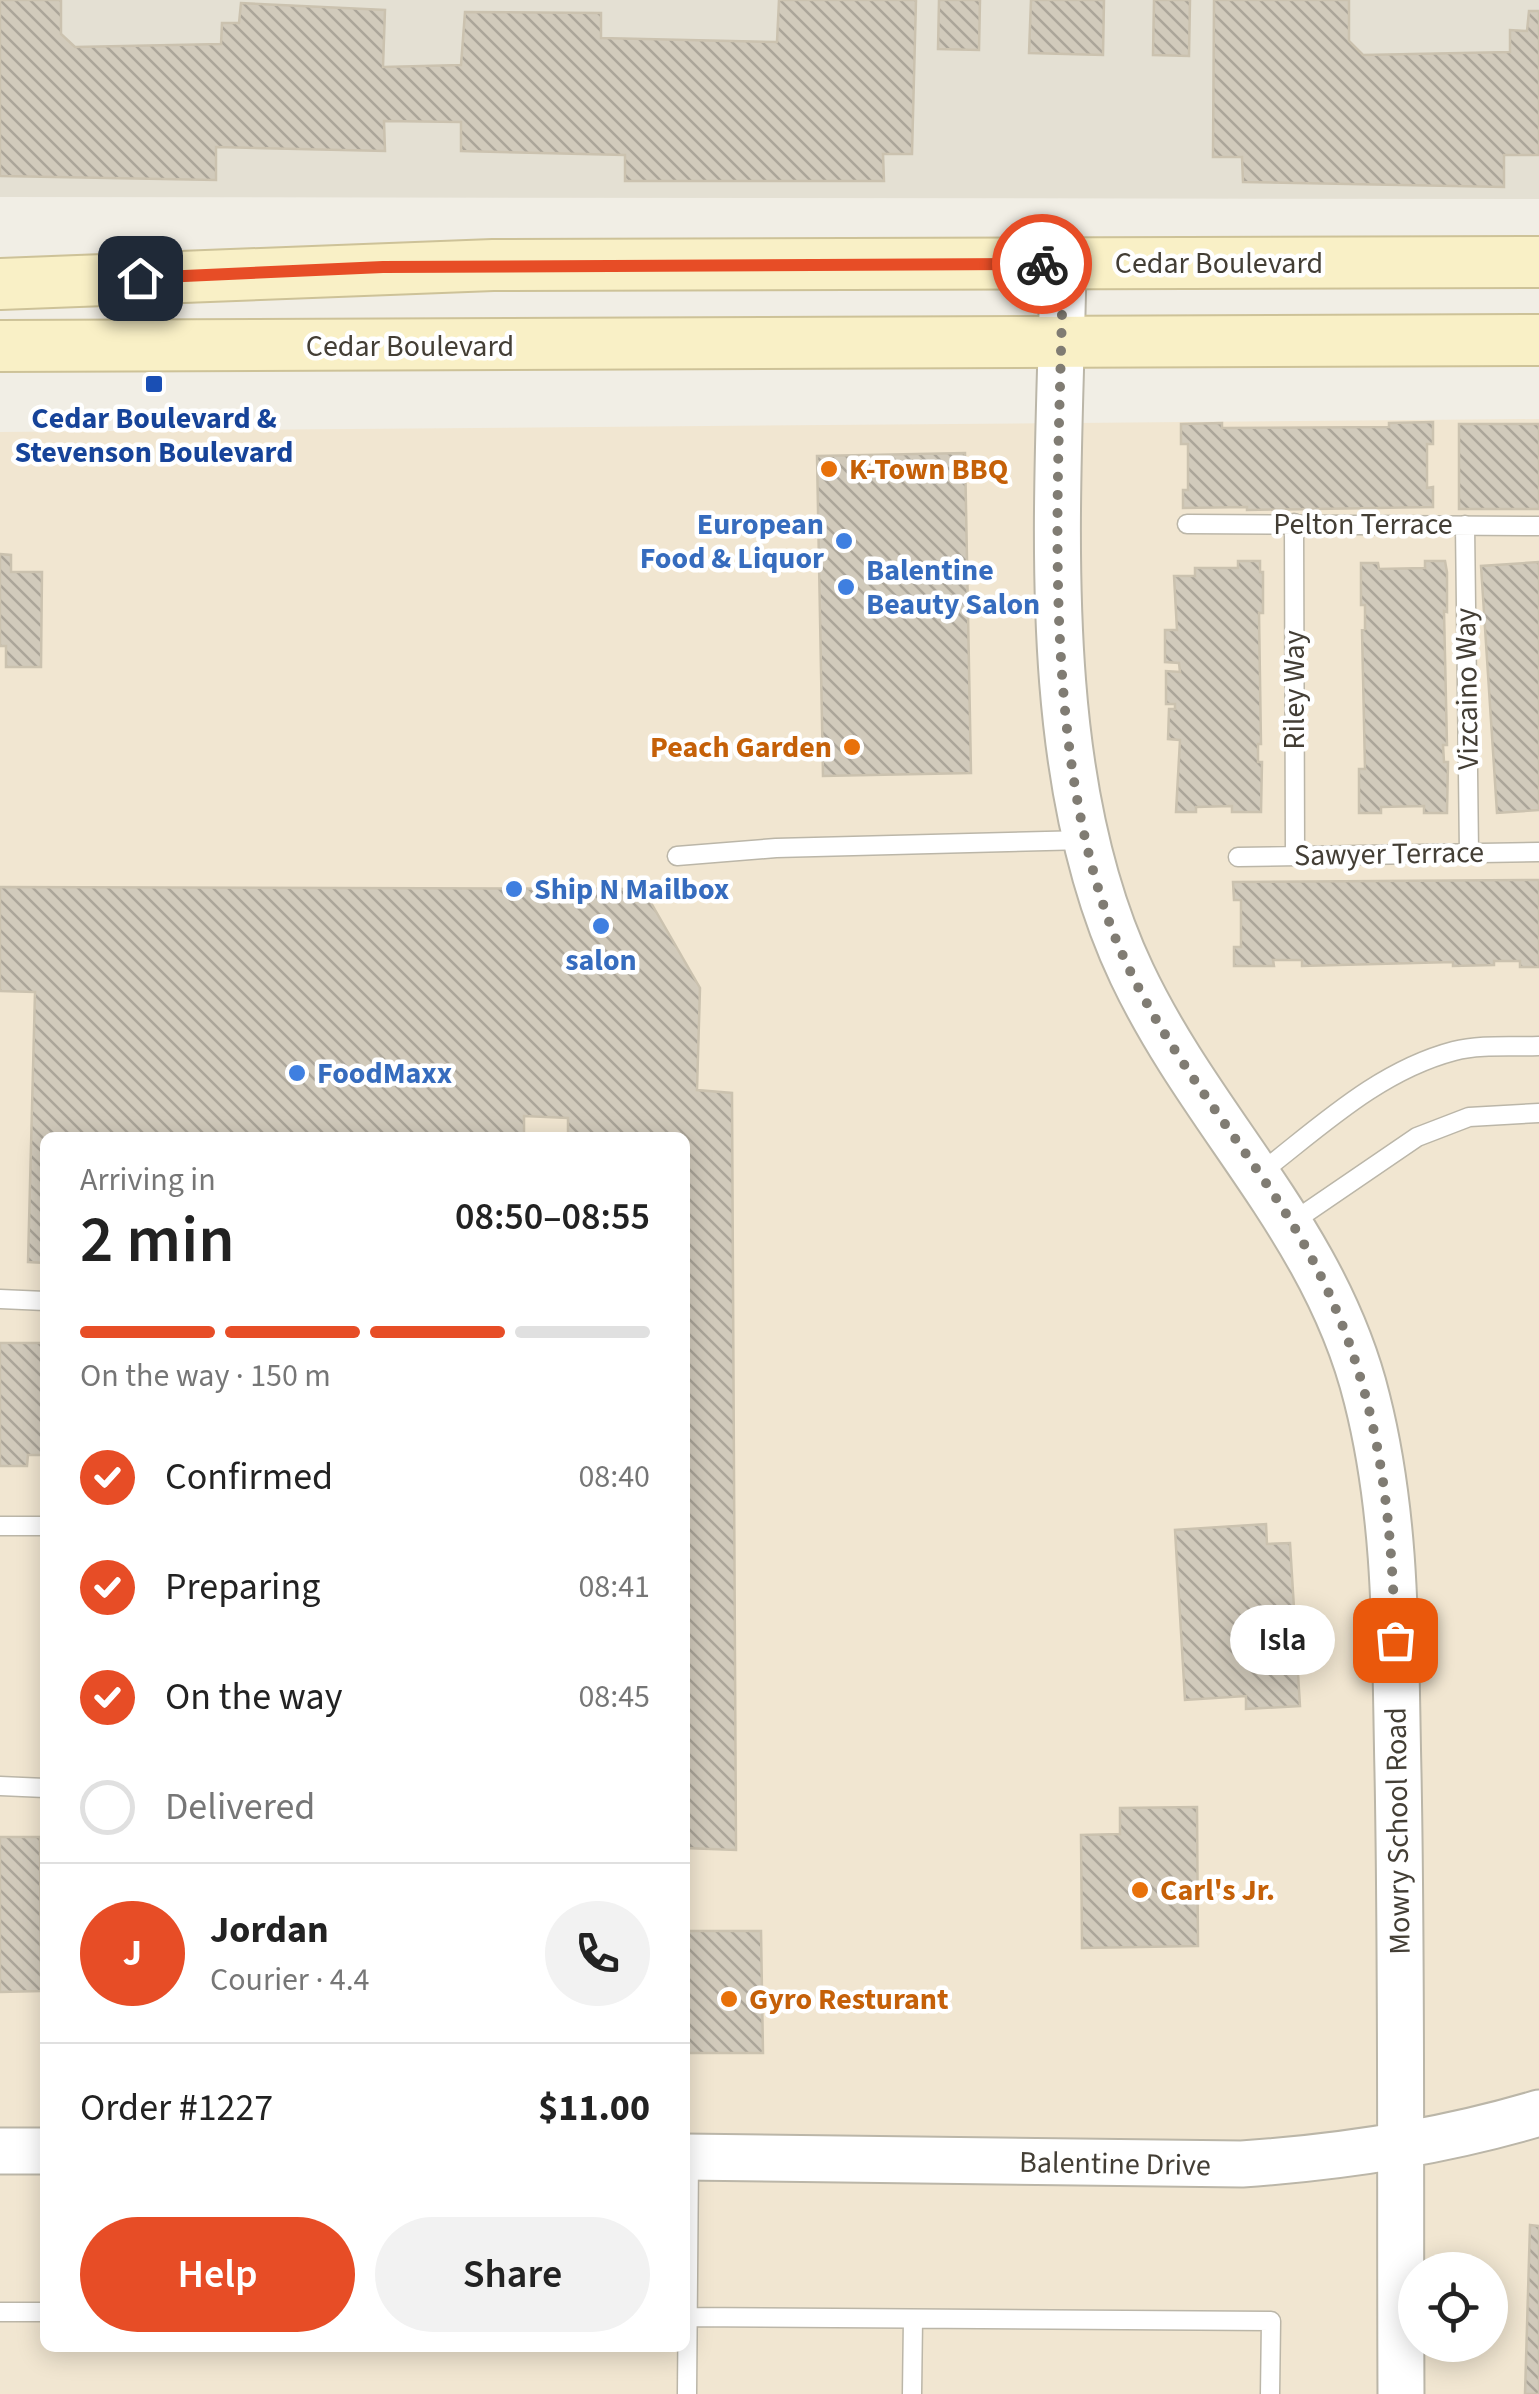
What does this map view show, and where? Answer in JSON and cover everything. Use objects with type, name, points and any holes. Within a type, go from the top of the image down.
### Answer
[{"type":"main road","name":"Cedar Boulevard","points":[[0,284],[383,267],[1539,262]]},
{"type":"main road","name":"Cedar Boulevard","points":[[0,346],[1539,340]]},
{"type":"street","name":"Mowry School Road","points":[[1063,264],[1059,522],[1064,696],[1071,765],[1086,840],[1105,910],[1131,973],[1164,1036],[1312,1259],[1342,1324],[1366,1391],[1380,1454],[1390,1524],[1399,1851],[1402,2394]]},
{"type":"street","name":"Balentine Drive","points":[[690,2157],[1242,2164],[1316,2159],[1400,2146],[1479,2130],[1539,2112]]},
{"type":"street","points":[[0,2151],[40,2152]]},
{"type":"lane","name":"Riley Way","points":[[1294,523],[1295,856]]},
{"type":"lane","name":"Pelton Terrace","points":[[1186,524],[1539,526]]},
{"type":"lane","name":"Vizcaino Way","points":[[1465,525],[1469,853]]},
{"type":"lane","points":[[678,856],[776,848],[1086,840]]},
{"type":"lane","name":"Sawyer Terrace","points":[[1238,857],[1539,852]]},
{"type":"lane","points":[[1259,1174],[1369,1089],[1416,1063],[1458,1050],[1539,1046]]},
{"type":"lane","points":[[1291,1223],[1417,1137],[1469,1117],[1539,1113]]},
{"type":"lane","points":[[0,1299],[40,1302]]},
{"type":"lane","points":[[0,1526],[40,1526]]},
{"type":"lane","points":[[0,1786],[40,1788]]},
{"type":"lane","points":[[0,2312],[40,2312]]},
{"type":"lane","points":[[690,2317],[1271,2321],[1270,2394]]},
{"type":"lane","points":[[912,2394],[913,2320]]},
{"type":"lane","points":[[685,2352],[686,2394]]},
{"type":"shaded area","points":[[0,0],[1539,0],[1539,199],[0,197]]},
{"type":"shaded area","points":[[1539,419],[1539,2394],[0,2394],[0,432]]},
{"type":"building","points":[[0,0],[61,0],[61,34],[75,47],[221,44],[222,23],[239,23],[241,3],[385,10],[383,67],[461,65],[465,12],[601,13],[601,38],[777,42],[779,0],[916,0],[912,154],[883,154],[884,181],[625,181],[625,155],[461,151],[461,122],[384,121],[385,151],[216,147],[216,180],[0,176]]},
{"type":"building","points":[[939,0],[980,0],[979,50],[938,49]]},
{"type":"building","points":[[1031,0],[1104,0],[1103,55],[1029,53]]},
{"type":"building","points":[[1154,0],[1190,0],[1189,56],[1153,55]]},
{"type":"building","points":[[1214,0],[1349,0],[1349,41],[1363,55],[1510,52],[1510,30],[1527,31],[1529,11],[1539,11],[1539,155],[1504,155],[1504,187],[1243,182],[1242,157],[1213,157]]},
{"type":"building","points":[[1433,422],[1433,444],[1427,444],[1427,488],[1433,487],[1433,507],[1183,508],[1183,490],[1188,490],[1188,444],[1181,444],[1181,424],[1222,423],[1222,428],[1389,427],[1389,423]]},
{"type":"building","points":[[1459,424],[1539,424],[1539,509],[1459,509]]},
{"type":"building","points":[[965,453],[971,773],[823,776],[817,456]]},
{"type":"building","points":[[0,554],[11,555],[11,572],[42,572],[41,667],[6,667],[6,646],[0,646]]},
{"type":"building","points":[[1238,561],[1260,561],[1263,572],[1263,613],[1259,613],[1261,812],[1232,812],[1232,806],[1176,812],[1180,740],[1168,739],[1169,709],[1175,709],[1175,704],[1166,704],[1166,671],[1180,672],[1179,663],[1165,662],[1165,630],[1177,630],[1174,576],[1195,576],[1195,568],[1238,568]]},
{"type":"building","points":[[1425,561],[1445,561],[1447,572],[1447,745],[1443,745],[1444,762],[1448,762],[1447,813],[1424,813],[1424,806],[1381,807],[1381,813],[1359,813],[1359,769],[1365,769],[1365,605],[1361,605],[1361,563],[1378,563],[1379,569],[1425,568]]},
{"type":"building","points":[[1539,562],[1539,810],[1497,813],[1481,566]]},
{"type":"building","points":[[1539,880],[1539,967],[1520,967],[1520,961],[1453,966],[1453,962],[1302,966],[1302,960],[1273,960],[1274,966],[1234,966],[1234,947],[1241,947],[1241,900],[1234,900],[1233,882]]},
{"type":"building","points":[[0,887],[643,889],[700,988],[697,1090],[732,1093],[736,1850],[690,1848],[690,1132],[568,1132],[568,1118],[524,1116],[524,1132],[40,1132],[40,1263],[28,1262],[35,992],[0,991]]},
{"type":"building","points":[[0,1343],[40,1343],[40,1455],[28,1455],[27,1466],[0,1466]]},
{"type":"building","points":[[1266,1524],[1267,1544],[1290,1543],[1300,1706],[1246,1709],[1246,1696],[1185,1700],[1175,1530]]},
{"type":"building","name":"Carl's Jr.","points":[[1197,1807],[1198,1946],[1082,1948],[1081,1835],[1120,1834],[1120,1808]]},
{"type":"building","points":[[0,1837],[40,1837],[40,1991],[0,1992]]},
{"type":"building","points":[[690,1931],[761,1931],[763,2053],[690,2053]]},
{"type":"building","points":[[1530,2225],[1539,2226],[1539,2394],[1525,2394]]},
{"type":"way so far","points":[[1042,264],[1063,264],[1059,522],[1064,696],[1071,765],[1086,840],[1105,910],[1131,973],[1164,1036],[1275,1196],[1312,1259],[1342,1324],[1366,1391],[1380,1454],[1390,1524],[1395,1640]]},
{"type":"place","name":"Cedar Boulevard & Stevenson Boulevard","points":[[154,384]]},
{"type":"place","name":"K-Town BBQ","points":[[829,469]]},
{"type":"place","name":"European Food & Liquor","points":[[844,541]]},
{"type":"place","name":"Balentine Beauty Salon","points":[[846,587]]},
{"type":"place","name":"Peach Garden","points":[[852,747]]},
{"type":"place","name":"Ship N Mailbox","points":[[514,889]]},
{"type":"place","name":"salon","points":[[601,926]]},
{"type":"place","name":"FoodMaxx","points":[[297,1073]]},
{"type":"place","name":"Isla","points":[[1395,1640]]},
{"type":"place","name":"Carl's Jr.","points":[[1140,1890]]},
{"type":"place","name":"Gyro Resturant","points":[[729,1999]]},
{"type":"route","points":[[140,278],[383,267],[1042,264]]}]
